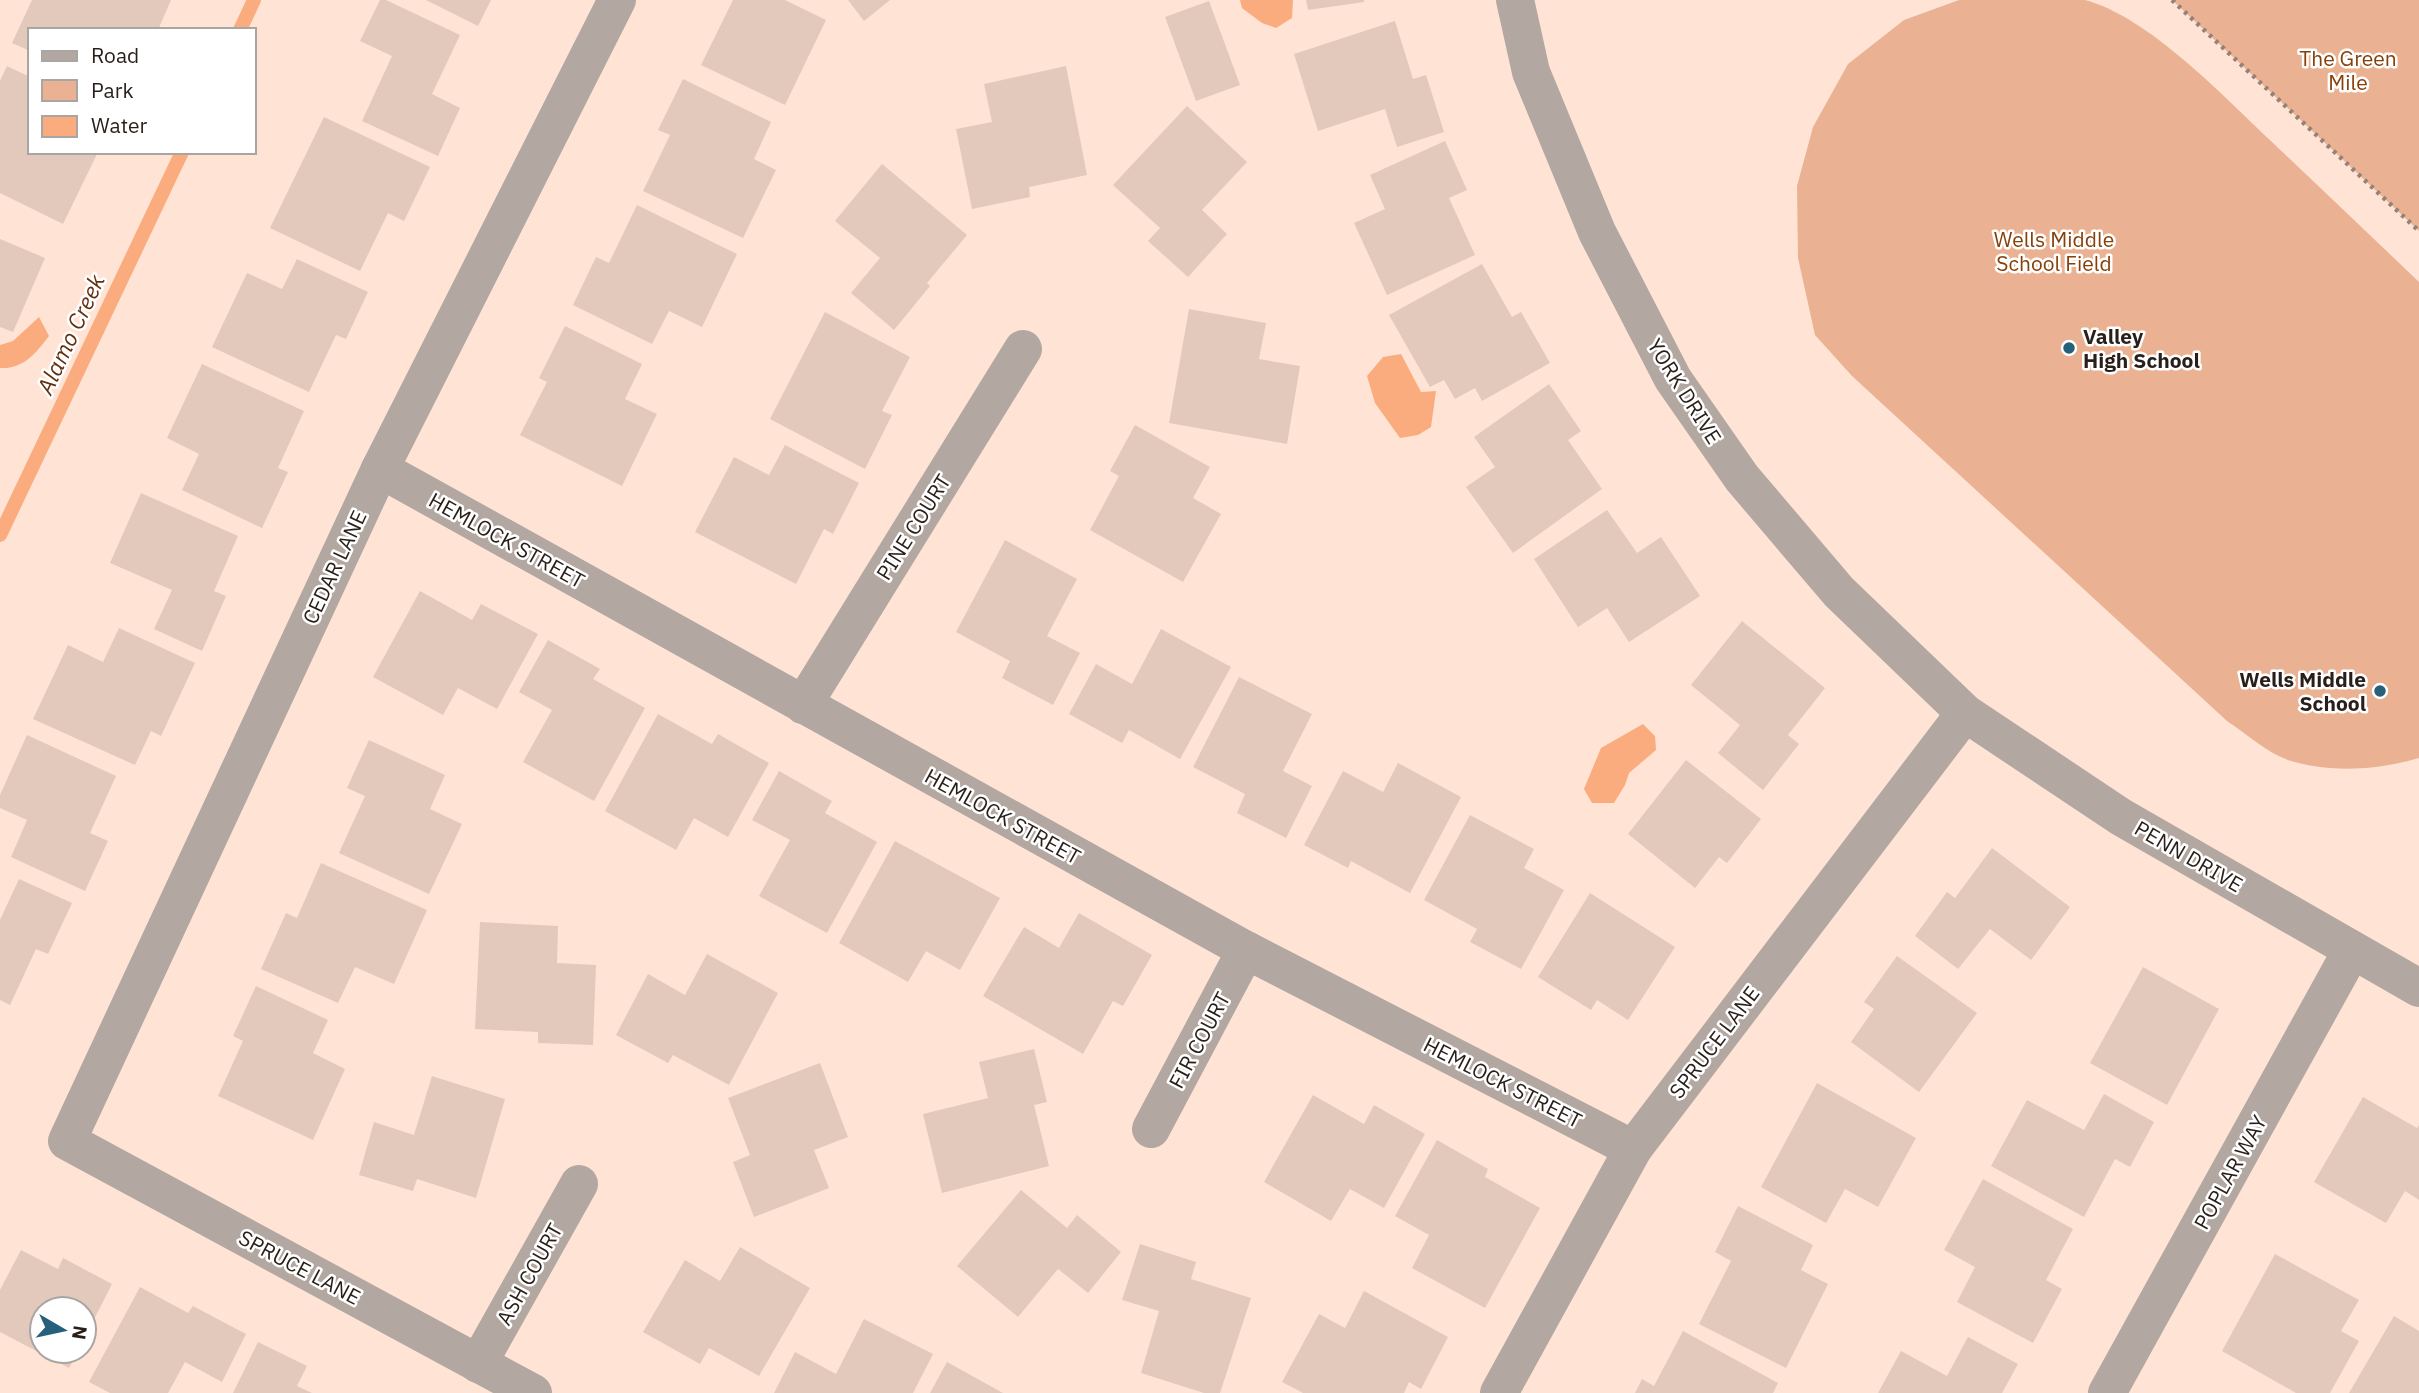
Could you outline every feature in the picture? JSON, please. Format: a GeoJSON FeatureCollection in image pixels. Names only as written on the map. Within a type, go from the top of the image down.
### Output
{"type":"FeatureCollection","features":[{"type":"Feature","properties":{"kind":"street","name":"CEDAR LANE"},"geometry":{"type":"LineString","coordinates":[[67,1142],[380,469],[617,0]]}},
{"type":"Feature","properties":{"kind":"street","name":"YORK DRIVE"},"geometry":{"type":"LineString","coordinates":[[1515,0],[1531,72],[1597,232],[1672,379],[1742,478],[1839,592],[1965,713]]}},
{"type":"Feature","properties":{"kind":"street","name":"PINE COURT"},"geometry":{"type":"LineString","coordinates":[[803,705],[1023,349]]}},
{"type":"Feature","properties":{"kind":"street","name":"HEMLOCK STREET"},"geometry":{"type":"LineString","coordinates":[[380,469],[1246,950],[1633,1149]]}},
{"type":"Feature","properties":{"kind":"street","name":"PENN DRIVE"},"geometry":{"type":"LineString","coordinates":[[1965,713],[2121,817],[2419,988]]}},
{"type":"Feature","properties":{"kind":"street","name":"SPRUCE LANE"},"geometry":{"type":"LineString","coordinates":[[1499,1393],[1633,1149],[1965,713]]}},
{"type":"Feature","properties":{"kind":"street","name":"FIR COURT"},"geometry":{"type":"LineString","coordinates":[[1151,1129],[1246,950]]}},
{"type":"Feature","properties":{"kind":"street","name":"POPLAR WAY"},"geometry":{"type":"LineString","coordinates":[[2107,1393],[2353,950]]}},
{"type":"Feature","properties":{"kind":"street","name":"SPRUCE LANE"},"geometry":{"type":"LineString","coordinates":[[67,1142],[533,1393]]}},
{"type":"Feature","properties":{"kind":"street","name":"ASH COURT"},"geometry":{"type":"LineString","coordinates":[[478,1364],[579,1184]]}},
{"type":"Feature","properties":{"kind":"path"},"geometry":{"type":"LineString","coordinates":[[2172,0],[2419,231]]}},
{"type":"Feature","properties":{"kind":"green space","name":"Wells Middle School Field"},"geometry":{"type":"Polygon","coordinates":[[[1959,0],[2085,0],[2134,23],[2208,81],[2419,282],[2419,758],[2371,767],[2322,767],[2291,761],[2258,743],[2227,721],[1852,376],[1815,335],[1798,258],[1797,186],[1813,127],[1848,64],[1904,20],[1959,0]]]}},
{"type":"Feature","properties":{"kind":"green space","name":"The Green Mile"},"geometry":{"type":"Polygon","coordinates":[[[2172,0],[2419,0],[2419,231],[2172,0]]]}},
{"type":"Feature","properties":{"kind":"water"},"geometry":{"type":"Polygon","coordinates":[[[1240,0],[1293,0],[1292,18],[1276,28],[1262,23],[1242,8],[1240,0]]]}},
{"type":"Feature","properties":{"kind":"water"},"geometry":{"type":"Polygon","coordinates":[[[39,317],[49,336],[34,354],[22,363],[0,368],[0,345],[13,341],[39,317]]]}},
{"type":"Feature","properties":{"kind":"water"},"geometry":{"type":"Polygon","coordinates":[[[1401,354],[1421,392],[1436,391],[1431,427],[1418,435],[1400,438],[1375,403],[1367,376],[1383,357],[1401,354]]]}},
{"type":"Feature","properties":{"kind":"water"},"geometry":{"type":"Polygon","coordinates":[[[1643,724],[1655,736],[1656,750],[1629,773],[1614,803],[1592,803],[1584,789],[1601,748],[1643,724]]]}},
{"type":"Feature","properties":{"kind":"building"},"geometry":{"type":"Polygon","coordinates":[[[32,0],[171,0],[159,28],[28,28],[28,50],[12,43],[32,0]]]}},
{"type":"Feature","properties":{"kind":"building"},"geometry":{"type":"Polygon","coordinates":[[[380,0],[386,0],[460,35],[432,94],[460,108],[438,156],[362,121],[392,56],[360,41],[380,0]]]}},
{"type":"Feature","properties":{"kind":"building"},"geometry":{"type":"Polygon","coordinates":[[[426,0],[491,0],[478,26],[426,0]]]}},
{"type":"Feature","properties":{"kind":"building"},"geometry":{"type":"Polygon","coordinates":[[[733,0],[785,0],[826,20],[785,105],[701,65],[733,0]]]}},
{"type":"Feature","properties":{"kind":"building"},"geometry":{"type":"Polygon","coordinates":[[[848,0],[890,0],[864,21],[848,0]]]}},
{"type":"Feature","properties":{"kind":"building"},"geometry":{"type":"Polygon","coordinates":[[[1306,0],[1364,0],[1364,2],[1308,10],[1306,0]]]}},
{"type":"Feature","properties":{"kind":"building"},"geometry":{"type":"Polygon","coordinates":[[[1209,1],[1240,85],[1196,101],[1165,17],[1209,1]]]}},
{"type":"Feature","properties":{"kind":"building"},"geometry":{"type":"Polygon","coordinates":[[[1395,21],[1413,79],[1426,75],[1444,132],[1397,147],[1385,109],[1318,131],[1294,54],[1395,21]]]}},
{"type":"Feature","properties":{"kind":"building"},"geometry":{"type":"Polygon","coordinates":[[[7,66],[28,76],[28,154],[97,154],[63,224],[0,193],[0,81],[7,66]]]}},
{"type":"Feature","properties":{"kind":"building"},"geometry":{"type":"Polygon","coordinates":[[[1066,66],[1087,175],[1029,187],[1030,197],[972,209],[956,129],[992,122],[984,84],[1066,66]]]}},
{"type":"Feature","properties":{"kind":"building"},"geometry":{"type":"Polygon","coordinates":[[[683,79],[771,122],[754,159],[776,170],[743,238],[643,191],[670,135],[658,130],[683,79]]]}},
{"type":"Feature","properties":{"kind":"building"},"geometry":{"type":"Polygon","coordinates":[[[1187,106],[1247,162],[1202,210],[1227,234],[1188,277],[1148,241],[1160,228],[1113,185],[1187,106]]]}},
{"type":"Feature","properties":{"kind":"building"},"geometry":{"type":"Polygon","coordinates":[[[324,117],[430,167],[404,221],[388,213],[360,271],[270,228],[324,117]]]}},
{"type":"Feature","properties":{"kind":"building"},"geometry":{"type":"Polygon","coordinates":[[[1445,141],[1467,190],[1449,198],[1475,255],[1387,295],[1354,223],[1385,209],[1370,175],[1445,141]]]}},
{"type":"Feature","properties":{"kind":"building"},"geometry":{"type":"Polygon","coordinates":[[[882,164],[967,235],[927,283],[930,286],[894,330],[851,293],[880,258],[835,221],[882,164]]]}},
{"type":"Feature","properties":{"kind":"building"},"geometry":{"type":"Polygon","coordinates":[[[637,205],[737,254],[702,327],[669,311],[652,344],[573,305],[596,257],[609,263],[637,205]]]}},
{"type":"Feature","properties":{"kind":"building"},"geometry":{"type":"Polygon","coordinates":[[[0,239],[45,258],[13,332],[0,327],[0,239]]]}},
{"type":"Feature","properties":{"kind":"building"},"geometry":{"type":"Polygon","coordinates":[[[297,259],[368,292],[346,339],[336,335],[309,392],[212,347],[247,273],[282,289],[297,259]]]}},
{"type":"Feature","properties":{"kind":"building"},"geometry":{"type":"Polygon","coordinates":[[[1482,264],[1512,317],[1521,312],[1550,363],[1482,401],[1475,388],[1455,399],[1444,380],[1430,387],[1389,315],[1482,264]]]}},
{"type":"Feature","properties":{"kind":"building"},"geometry":{"type":"Polygon","coordinates":[[[1189,309],[1266,323],[1259,359],[1300,366],[1287,444],[1169,423],[1189,309]]]}},
{"type":"Feature","properties":{"kind":"building"},"geometry":{"type":"Polygon","coordinates":[[[825,312],[910,357],[882,411],[892,415],[865,469],[770,419],[825,312]]]}},
{"type":"Feature","properties":{"kind":"building"},"geometry":{"type":"Polygon","coordinates":[[[565,326],[642,364],[625,399],[657,414],[622,486],[520,435],[547,382],[539,378],[565,326]]]}},
{"type":"Feature","properties":{"kind":"building"},"geometry":{"type":"Polygon","coordinates":[[[202,364],[304,411],[278,468],[288,472],[262,528],[182,490],[199,454],[167,438],[202,364]]]}},
{"type":"Feature","properties":{"kind":"building"},"geometry":{"type":"Polygon","coordinates":[[[1549,384],[1581,431],[1568,440],[1602,489],[1513,553],[1466,487],[1495,467],[1474,437],[1549,384]]]}},
{"type":"Feature","properties":{"kind":"building"},"geometry":{"type":"Polygon","coordinates":[[[1135,425],[1210,467],[1193,498],[1221,514],[1183,582],[1090,530],[1119,476],[1110,471],[1135,425]]]}},
{"type":"Feature","properties":{"kind":"building"},"geometry":{"type":"Polygon","coordinates":[[[785,445],[859,483],[833,534],[824,529],[796,584],[695,532],[734,457],[769,475],[785,445]]]}},
{"type":"Feature","properties":{"kind":"building"},"geometry":{"type":"Polygon","coordinates":[[[141,493],[238,536],[214,591],[226,596],[202,651],[154,629],[172,590],[110,563],[141,493]]]}},
{"type":"Feature","properties":{"kind":"building"},"geometry":{"type":"Polygon","coordinates":[[[1607,510],[1637,553],[1661,537],[1700,596],[1629,642],[1607,608],[1578,627],[1534,559],[1607,510]]]}},
{"type":"Feature","properties":{"kind":"building"},"geometry":{"type":"Polygon","coordinates":[[[1005,540],[1077,579],[1047,636],[1080,653],[1053,705],[1002,678],[1010,661],[956,632],[1005,540]]]}},
{"type":"Feature","properties":{"kind":"building"},"geometry":{"type":"Polygon","coordinates":[[[420,591],[472,620],[481,604],[538,634],[497,709],[458,688],[443,715],[373,677],[420,591]]]}},
{"type":"Feature","properties":{"kind":"building"},"geometry":{"type":"Polygon","coordinates":[[[1742,621],[1825,688],[1788,735],[1799,744],[1763,790],[1718,753],[1740,725],[1691,685],[1742,621]]]}},
{"type":"Feature","properties":{"kind":"building"},"geometry":{"type":"Polygon","coordinates":[[[119,628],[195,663],[161,736],[151,731],[135,765],[33,719],[68,645],[103,662],[119,628]]]}},
{"type":"Feature","properties":{"kind":"building"},"geometry":{"type":"Polygon","coordinates":[[[1161,629],[1231,667],[1180,759],[1129,730],[1122,743],[1069,714],[1096,664],[1132,684],[1161,629]]]}},
{"type":"Feature","properties":{"kind":"building"},"geometry":{"type":"Polygon","coordinates":[[[548,640],[600,669],[593,679],[645,708],[594,801],[523,762],[552,710],[519,692],[548,640]]]}},
{"type":"Feature","properties":{"kind":"building"},"geometry":{"type":"Polygon","coordinates":[[[1239,677],[1312,714],[1283,771],[1312,786],[1286,838],[1237,813],[1245,794],[1193,767],[1239,677]]]}},
{"type":"Feature","properties":{"kind":"building"},"geometry":{"type":"Polygon","coordinates":[[[658,714],[712,744],[718,734],[769,763],[728,837],[694,818],[676,850],[605,811],[658,714]]]}},
{"type":"Feature","properties":{"kind":"building"},"geometry":{"type":"Polygon","coordinates":[[[27,735],[116,776],[90,833],[108,841],[85,891],[11,857],[27,820],[0,808],[0,795],[27,735]]]}},
{"type":"Feature","properties":{"kind":"building"},"geometry":{"type":"Polygon","coordinates":[[[369,740],[445,775],[430,809],[462,824],[429,894],[339,853],[365,796],[347,788],[369,740]]]}},
{"type":"Feature","properties":{"kind":"building"},"geometry":{"type":"Polygon","coordinates":[[[1686,760],[1761,819],[1727,863],[1719,857],[1695,888],[1628,834],[1686,760]]]}},
{"type":"Feature","properties":{"kind":"building"},"geometry":{"type":"Polygon","coordinates":[[[1398,763],[1461,797],[1410,893],[1351,861],[1348,868],[1304,845],[1343,771],[1383,792],[1398,763]]]}},
{"type":"Feature","properties":{"kind":"building"},"geometry":{"type":"Polygon","coordinates":[[[779,771],[832,801],[825,813],[877,842],[827,933],[759,896],[790,840],[752,820],[779,771]]]}},
{"type":"Feature","properties":{"kind":"building"},"geometry":{"type":"Polygon","coordinates":[[[1470,815],[1534,849],[1524,868],[1564,890],[1521,969],[1470,942],[1477,929],[1424,900],[1470,815]]]}},
{"type":"Feature","properties":{"kind":"building"},"geometry":{"type":"Polygon","coordinates":[[[895,841],[1000,898],[960,970],[926,951],[908,982],[839,943],[895,841]]]}},
{"type":"Feature","properties":{"kind":"building"},"geometry":{"type":"Polygon","coordinates":[[[1992,848],[2070,907],[2031,960],[1990,929],[1958,969],[1915,936],[1947,892],[1955,898],[1992,848]]]}},
{"type":"Feature","properties":{"kind":"building"},"geometry":{"type":"Polygon","coordinates":[[[321,863],[427,910],[394,984],[355,967],[338,1003],[261,969],[286,913],[297,918],[321,863]]]}},
{"type":"Feature","properties":{"kind":"building"},"geometry":{"type":"Polygon","coordinates":[[[19,879],[72,903],[48,954],[36,949],[10,1005],[0,1000],[0,920],[19,879]]]}},
{"type":"Feature","properties":{"kind":"building"},"geometry":{"type":"Polygon","coordinates":[[[1590,893],[1675,947],[1628,1020],[1597,1000],[1591,1010],[1538,977],[1590,893]]]}},
{"type":"Feature","properties":{"kind":"building"},"geometry":{"type":"Polygon","coordinates":[[[1079,913],[1152,955],[1123,1006],[1113,1001],[1083,1054],[983,996],[1024,927],[1059,948],[1079,913]]]}},
{"type":"Feature","properties":{"kind":"building"},"geometry":{"type":"Polygon","coordinates":[[[480,922],[558,926],[557,963],[596,965],[593,1045],[538,1043],[538,1032],[475,1029],[480,922]]]}},
{"type":"Feature","properties":{"kind":"building"},"geometry":{"type":"Polygon","coordinates":[[[707,954],[778,993],[729,1085],[673,1055],[668,1063],[616,1035],[648,974],[685,995],[707,954]]]}},
{"type":"Feature","properties":{"kind":"building"},"geometry":{"type":"Polygon","coordinates":[[[1897,956],[1977,1013],[1919,1092],[1851,1042],[1874,1009],[1864,1002],[1897,956]]]}},
{"type":"Feature","properties":{"kind":"building"},"geometry":{"type":"Polygon","coordinates":[[[2143,967],[2219,1009],[2167,1105],[2090,1063],[2143,967]]]}},
{"type":"Feature","properties":{"kind":"building"},"geometry":{"type":"Polygon","coordinates":[[[256,986],[328,1020],[313,1053],[345,1069],[313,1140],[218,1096],[243,1041],[233,1036],[256,986]]]}},
{"type":"Feature","properties":{"kind":"building"},"geometry":{"type":"Polygon","coordinates":[[[1034,1049],[1047,1102],[1034,1105],[1049,1166],[942,1193],[923,1114],[988,1098],[979,1062],[1034,1049]]]}},
{"type":"Feature","properties":{"kind":"building"},"geometry":{"type":"Polygon","coordinates":[[[820,1063],[848,1137],[814,1150],[829,1188],[754,1217],[733,1162],[750,1155],[728,1098],[820,1063]]]}},
{"type":"Feature","properties":{"kind":"building"},"geometry":{"type":"Polygon","coordinates":[[[432,1076],[505,1099],[476,1198],[417,1179],[413,1191],[359,1175],[374,1122],[414,1135],[432,1076]]]}},
{"type":"Feature","properties":{"kind":"building"},"geometry":{"type":"Polygon","coordinates":[[[1817,1083],[1916,1138],[1878,1207],[1845,1189],[1826,1223],[1761,1187],[1817,1083]]]}},
{"type":"Feature","properties":{"kind":"building"},"geometry":{"type":"Polygon","coordinates":[[[2104,1094],[2154,1122],[2130,1167],[2115,1159],[2084,1217],[1991,1166],[2027,1100],[2084,1130],[2104,1094]]]}},
{"type":"Feature","properties":{"kind":"building"},"geometry":{"type":"Polygon","coordinates":[[[1313,1095],[1364,1124],[1374,1105],[1425,1134],[1384,1208],[1350,1189],[1331,1221],[1264,1182],[1313,1095]]]}},
{"type":"Feature","properties":{"kind":"building"},"geometry":{"type":"Polygon","coordinates":[[[2363,1097],[2417,1128],[2419,1125],[2419,1200],[2405,1191],[2386,1223],[2314,1182],[2363,1097]]]}},
{"type":"Feature","properties":{"kind":"building"},"geometry":{"type":"Polygon","coordinates":[[[1437,1140],[1488,1169],[1485,1177],[1540,1208],[1485,1308],[1412,1268],[1429,1235],[1395,1216],[1437,1140]]]}},
{"type":"Feature","properties":{"kind":"building"},"geometry":{"type":"Polygon","coordinates":[[[1983,1179],[2073,1229],[2046,1280],[2062,1289],[2033,1343],[1957,1302],[1975,1267],[1944,1250],[1983,1179]]]}},
{"type":"Feature","properties":{"kind":"building"},"geometry":{"type":"Polygon","coordinates":[[[1021,1190],[1067,1228],[1077,1215],[1121,1252],[1088,1293],[1058,1269],[1018,1317],[957,1266],[1021,1190]]]}},
{"type":"Feature","properties":{"kind":"building"},"geometry":{"type":"Polygon","coordinates":[[[1738,1206],[1813,1245],[1801,1270],[1828,1284],[1786,1368],[1699,1324],[1731,1261],[1715,1252],[1738,1206]]]}},
{"type":"Feature","properties":{"kind":"building"},"geometry":{"type":"Polygon","coordinates":[[[1140,1244],[1196,1262],[1191,1279],[1251,1298],[1220,1393],[1204,1393],[1141,1373],[1159,1311],[1122,1300],[1140,1244]]]}},
{"type":"Feature","properties":{"kind":"building"},"geometry":{"type":"Polygon","coordinates":[[[740,1247],[810,1288],[759,1376],[709,1348],[700,1364],[643,1332],[685,1260],[720,1281],[740,1247]]]}},
{"type":"Feature","properties":{"kind":"building"},"geometry":{"type":"Polygon","coordinates":[[[21,1250],[58,1269],[63,1258],[112,1284],[98,1312],[98,1295],[28,1295],[28,1347],[0,1332],[0,1290],[21,1250]]]}},
{"type":"Feature","properties":{"kind":"building"},"geometry":{"type":"Polygon","coordinates":[[[2275,1254],[2359,1300],[2341,1331],[2359,1341],[2330,1393],[2296,1393],[2222,1351],[2275,1254]]]}},
{"type":"Feature","properties":{"kind":"building"},"geometry":{"type":"Polygon","coordinates":[[[140,1287],[188,1313],[193,1306],[246,1334],[222,1382],[185,1362],[168,1393],[110,1393],[89,1382],[140,1287]]]}},
{"type":"Feature","properties":{"kind":"building"},"geometry":{"type":"Polygon","coordinates":[[[1364,1291],[1448,1337],[1421,1389],[1409,1382],[1404,1393],[1303,1393],[1282,1382],[1319,1314],[1345,1328],[1364,1291]]]}},
{"type":"Feature","properties":{"kind":"building"},"geometry":{"type":"Polygon","coordinates":[[[2394,1316],[2419,1331],[2419,1393],[2349,1393],[2394,1316]]]}},
{"type":"Feature","properties":{"kind":"building"},"geometry":{"type":"Polygon","coordinates":[[[864,1319],[933,1354],[913,1393],[774,1393],[795,1352],[836,1374],[864,1319]]]}},
{"type":"Feature","properties":{"kind":"building"},"geometry":{"type":"Polygon","coordinates":[[[1683,1331],[1778,1383],[1773,1393],[1635,1393],[1642,1379],[1654,1386],[1683,1331]]]}},
{"type":"Feature","properties":{"kind":"building"},"geometry":{"type":"Polygon","coordinates":[[[1968,1337],[2018,1364],[2002,1393],[1878,1393],[1901,1351],[1947,1376],[1968,1337]]]}},
{"type":"Feature","properties":{"kind":"building"},"geometry":{"type":"Polygon","coordinates":[[[258,1342],[307,1366],[297,1386],[312,1393],[233,1393],[258,1342]]]}},
{"type":"Feature","properties":{"kind":"building"},"geometry":{"type":"Polygon","coordinates":[[[947,1362],[1003,1393],[930,1393],[947,1362]]]}},
{"type":"Feature","properties":{"kind":"waterway","name":"Alamo Creek"},"geometry":{"type":"LineString","coordinates":[[241,28],[254,0]]}},
{"type":"Feature","properties":{"kind":"waterway","name":"Alamo Creek"},"geometry":{"type":"LineString","coordinates":[[0,535],[181,154]]}},
{"type":"Feature","properties":{"kind":"place","name":"Valley High School"},"geometry":{"type":"Point","coordinates":[2069,348]}},
{"type":"Feature","properties":{"kind":"place","name":"Wells Middle School"},"geometry":{"type":"Point","coordinates":[2380,691]}}]}
